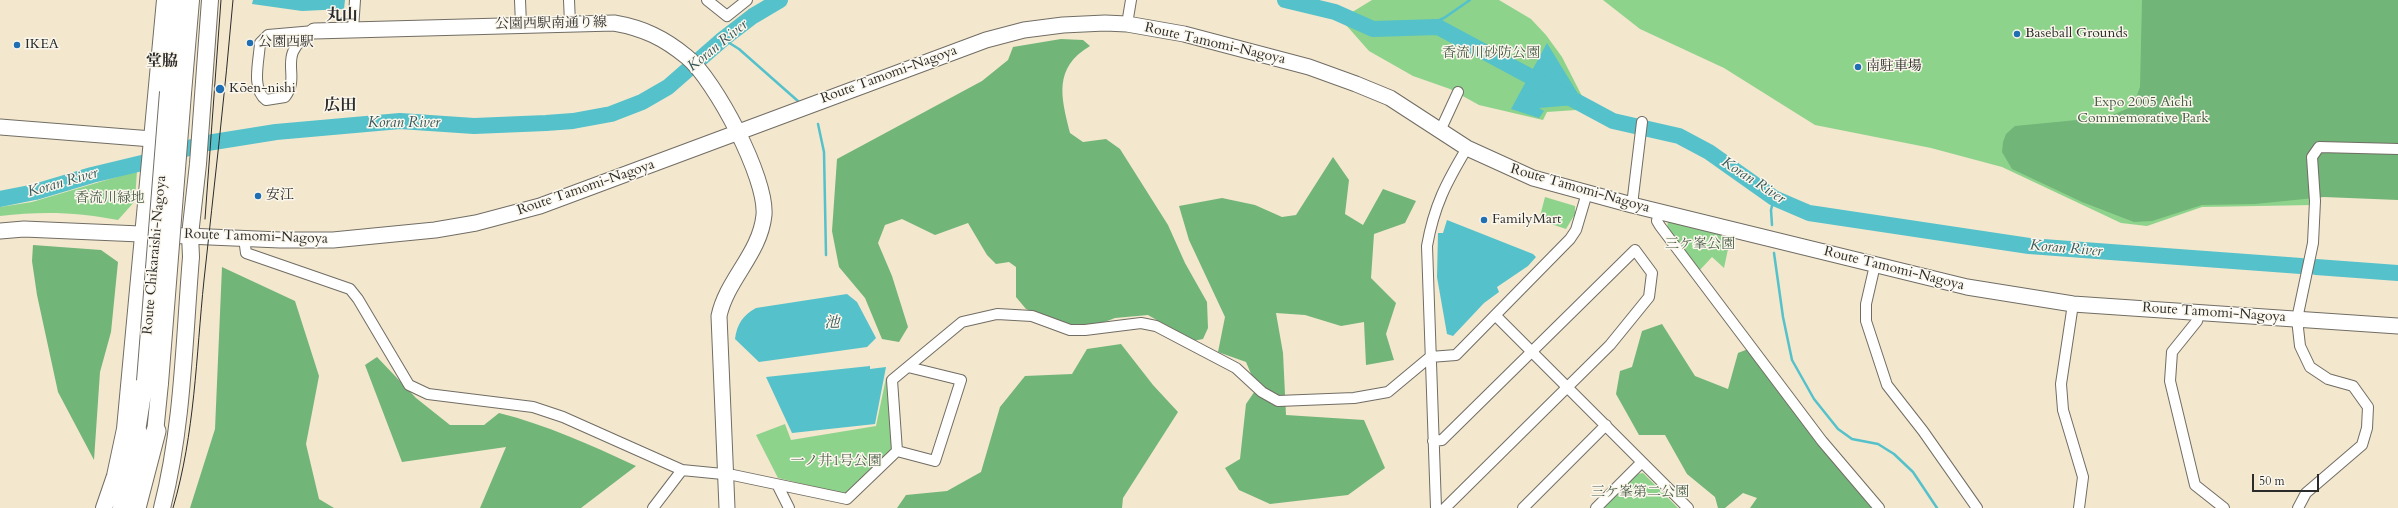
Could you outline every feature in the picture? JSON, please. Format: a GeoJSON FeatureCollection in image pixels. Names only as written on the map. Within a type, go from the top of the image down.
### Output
{"type":"FeatureCollection","features":[{"type":"Feature","properties":{"kind":"highway"},"geometry":{"type":"LineString","coordinates":[[136,508],[156,431]]}},
{"type":"Feature","properties":{"kind":"highway"},"geometry":{"type":"LineString","coordinates":[[126,508],[133,473],[137,432]]}},
{"type":"Feature","properties":{"kind":"main road"},"geometry":{"type":"LineString","coordinates":[[104,508],[115,476],[125,429],[143,253],[142,234],[165,0]]}},
{"type":"Feature","properties":{"kind":"main road","name":"Route Chikaraishi-Nagoya"},"geometry":{"type":"LineString","coordinates":[[144,508],[156,431],[152,382],[175,92],[176,0]]}},
{"type":"Feature","properties":{"kind":"main road","name":"Route Chikaraishi-Nagoya"},"geometry":{"type":"LineString","coordinates":[[175,92],[191,0]]}},
{"type":"Feature","properties":{"kind":"main road"},"geometry":{"type":"LineString","coordinates":[[162,508],[174,451],[180,404],[191,257],[190,235],[198,157],[210,0]]}},
{"type":"Feature","properties":{"kind":"main road","name":"公園西駅南通り線"},"geometry":{"type":"LineString","coordinates":[[314,31],[352,28],[614,23],[646,30],[659,36],[688,58],[702,74],[738,133],[759,182],[764,214],[761,231],[754,249],[725,294],[719,316],[727,508]]}},
{"type":"Feature","properties":{"kind":"main road","name":"Route Tamomi-Nagoya"},"geometry":{"type":"LineString","coordinates":[[0,231],[24,230],[333,240],[414,232],[476,223],[540,206],[738,133],[811,103],[986,40],[1024,30],[1063,25],[1127,24],[1184,34],[1309,67],[1390,98],[1467,148],[1533,178],[1632,205],[1967,287],[2073,304],[2200,311],[2398,326]]}},
{"type":"Feature","properties":{"kind":"main road"},"geometry":{"type":"LineString","coordinates":[[0,127],[152,144]]}},
{"type":"Feature","properties":{"kind":"main road","name":"Route Chikaraishi-Nagoya"},"geometry":{"type":"LineString","coordinates":[[121,508],[137,432],[152,382]]}},
{"type":"Feature","properties":{"kind":"street"},"geometry":{"type":"LineString","coordinates":[[352,28],[355,0]]}},
{"type":"Feature","properties":{"kind":"street"},"geometry":{"type":"LineString","coordinates":[[520,0],[521,24]]}},
{"type":"Feature","properties":{"kind":"street"},"geometry":{"type":"LineString","coordinates":[[569,0],[570,23]]}},
{"type":"Feature","properties":{"kind":"street"},"geometry":{"type":"LineString","coordinates":[[707,0],[727,16],[747,0]]}},
{"type":"Feature","properties":{"kind":"street"},"geometry":{"type":"LineString","coordinates":[[1127,24],[1132,0]]}},
{"type":"Feature","properties":{"kind":"street"},"geometry":{"type":"LineString","coordinates":[[314,31],[295,45],[292,53],[289,92],[280,99],[266,100],[257,90],[260,43],[268,34],[314,31]]}},
{"type":"Feature","properties":{"kind":"street"},"geometry":{"type":"LineString","coordinates":[[278,34],[290,45],[292,53]]}},
{"type":"Feature","properties":{"kind":"street"},"geometry":{"type":"LineString","coordinates":[[1440,131],[1458,92]]}},
{"type":"Feature","properties":{"kind":"street"},"geometry":{"type":"LineString","coordinates":[[1632,205],[1642,122]]}},
{"type":"Feature","properties":{"kind":"street"},"geometry":{"type":"LineString","coordinates":[[2298,508],[2306,494],[2362,445],[2367,428],[2368,407],[2354,386],[2328,379],[2310,367],[2300,346],[2297,319],[2313,243],[2315,201],[2312,157],[2315,151],[2320,147],[2398,149]]}},
{"type":"Feature","properties":{"kind":"street"},"geometry":{"type":"LineString","coordinates":[[1436,508],[1426,257],[1431,223],[1443,189],[1467,148]]}},
{"type":"Feature","properties":{"kind":"street"},"geometry":{"type":"LineString","coordinates":[[897,452],[892,380],[962,322],[997,314],[1032,316],[1070,330],[1085,330],[1141,323],[1156,326],[1236,368],[1262,392],[1278,401],[1354,398],[1388,392],[1430,357],[1456,355],[1496,316],[1570,239],[1576,230],[1587,193]]}},
{"type":"Feature","properties":{"kind":"street"},"geometry":{"type":"LineString","coordinates":[[1659,211],[1657,221],[1660,226],[1822,441],[1879,508]]}},
{"type":"Feature","properties":{"kind":"street"},"geometry":{"type":"LineString","coordinates":[[244,238],[246,253],[350,289],[358,299],[409,385],[428,394],[533,407],[563,417],[682,470],[726,475],[847,499],[897,452]]}},
{"type":"Feature","properties":{"kind":"street"},"geometry":{"type":"LineString","coordinates":[[1433,441],[1442,440],[1635,250],[1652,273],[1649,297],[1610,345],[1445,508]]}},
{"type":"Feature","properties":{"kind":"street"},"geometry":{"type":"LineString","coordinates":[[1875,265],[1866,304],[1866,321],[1887,385],[1923,431],[1977,508]]}},
{"type":"Feature","properties":{"kind":"street"},"geometry":{"type":"LineString","coordinates":[[2073,304],[2061,384],[2063,410],[2083,477],[2079,508]]}},
{"type":"Feature","properties":{"kind":"street"},"geometry":{"type":"LineString","coordinates":[[2200,311],[2198,321],[2172,352],[2170,382],[2195,485],[2224,508]]}},
{"type":"Feature","properties":{"kind":"street"},"geometry":{"type":"LineString","coordinates":[[1496,316],[1688,508]]}},
{"type":"Feature","properties":{"kind":"street"},"geometry":{"type":"LineString","coordinates":[[897,452],[935,461],[961,380],[908,367]]}},
{"type":"Feature","properties":{"kind":"street"},"geometry":{"type":"LineString","coordinates":[[1523,508],[1606,425]]}},
{"type":"Feature","properties":{"kind":"street"},"geometry":{"type":"LineString","coordinates":[[1596,508],[1642,462]]}},
{"type":"Feature","properties":{"kind":"street"},"geometry":{"type":"LineString","coordinates":[[652,508],[682,470]]}},
{"type":"Feature","properties":{"kind":"street"},"geometry":{"type":"LineString","coordinates":[[778,486],[789,508]]}},
{"type":"Feature","properties":{"kind":"green space","name":"香流川砂防公園"},"geometry":{"type":"Polygon","coordinates":[[[1372,0],[1499,0],[1531,19],[1546,35],[1562,57],[1583,98],[1576,110],[1547,112],[1543,120],[1479,105],[1450,89],[1413,76],[1369,51],[1346,25],[1349,14],[1372,0]]]}},
{"type":"Feature","properties":{"kind":"green space","name":"Expo 2005 Aichi Commemorative Park"},"geometry":{"type":"Polygon","coordinates":[[[1603,0],[2398,0],[2328,103],[2313,205],[2202,207],[2147,226],[2121,223],[2002,167],[1931,148],[1815,125],[1724,68],[1640,29],[1603,0]]]}},
{"type":"Feature","properties":{"kind":"green space"},"geometry":{"type":"Polygon","coordinates":[[[2142,0],[2398,0],[2398,200],[2324,197],[2255,204],[2202,205],[2152,221],[2134,222],[2082,202],[2012,169],[2002,152],[2006,134],[2015,126],[2108,117],[2133,106],[2140,87],[2142,0]]]}},
{"type":"Feature","properties":{"kind":"green space"},"geometry":{"type":"Polygon","coordinates":[[[1061,39],[1083,40],[1090,46],[1078,55],[1070,64],[1065,74],[1063,84],[1064,107],[1070,133],[1083,142],[1106,139],[1120,149],[1168,225],[1185,263],[1207,302],[1208,328],[1203,339],[1193,341],[1148,315],[1115,318],[1094,326],[1078,329],[1026,309],[1016,297],[1016,267],[1009,262],[996,264],[987,255],[968,223],[935,235],[902,219],[885,225],[878,243],[892,276],[908,327],[899,342],[882,339],[865,298],[839,267],[832,231],[837,159],[982,81],[1008,60],[1013,47],[1061,39]]]}},
{"type":"Feature","properties":{"kind":"green space"},"geometry":{"type":"Polygon","coordinates":[[[1333,157],[1349,180],[1345,214],[1363,225],[1383,189],[1416,201],[1405,223],[1374,234],[1371,278],[1396,303],[1386,334],[1394,360],[1366,365],[1364,322],[1341,326],[1305,315],[1276,313],[1283,353],[1286,415],[1364,420],[1385,468],[1348,495],[1270,504],[1239,490],[1225,468],[1240,459],[1246,404],[1257,388],[1246,362],[1218,352],[1225,317],[1189,240],[1179,206],[1222,198],[1255,205],[1282,217],[1296,215],[1333,157]]]}},
{"type":"Feature","properties":{"kind":"green space","name":"香流川緑地"},"geometry":{"type":"Polygon","coordinates":[[[137,171],[135,201],[118,220],[88,215],[59,213],[30,213],[0,216],[0,207],[32,202],[137,171]]]}},
{"type":"Feature","properties":{"kind":"green space"},"geometry":{"type":"Polygon","coordinates":[[[1545,197],[1575,206],[1575,214],[1566,229],[1539,220],[1545,197]]]}},
{"type":"Feature","properties":{"kind":"green space","name":"三ケ峯公園"},"geometry":{"type":"Polygon","coordinates":[[[1668,220],[1731,235],[1724,268],[1712,257],[1699,271],[1667,229],[1668,220]]]}},
{"type":"Feature","properties":{"kind":"green space"},"geometry":{"type":"Polygon","coordinates":[[[33,245],[101,250],[118,262],[111,332],[100,372],[94,460],[58,392],[37,295],[32,261],[33,245]]]}},
{"type":"Feature","properties":{"kind":"green space"},"geometry":{"type":"Polygon","coordinates":[[[222,267],[295,301],[319,376],[306,444],[319,499],[334,508],[190,508],[215,429],[222,267]]]}},
{"type":"Feature","properties":{"kind":"green space"},"geometry":{"type":"Polygon","coordinates":[[[1662,324],[1695,376],[1728,389],[1738,353],[1748,349],[1875,508],[1750,508],[1757,498],[1743,493],[1725,508],[1718,508],[1715,497],[1687,474],[1665,435],[1639,435],[1616,394],[1620,371],[1632,367],[1642,331],[1662,324]]]}},
{"type":"Feature","properties":{"kind":"green space"},"geometry":{"type":"Polygon","coordinates":[[[1121,344],[1153,385],[1178,412],[1123,498],[1122,508],[897,508],[906,495],[947,491],[981,472],[1000,407],[1025,376],[1072,374],[1087,349],[1121,344]]]}},
{"type":"Feature","properties":{"kind":"green space"},"geometry":{"type":"Polygon","coordinates":[[[377,357],[416,398],[450,425],[484,425],[499,413],[534,423],[586,443],[636,466],[581,508],[480,508],[506,447],[402,462],[365,365],[377,357]]]}},
{"type":"Feature","properties":{"kind":"green space","name":"一ノ井1号公園"},"geometry":{"type":"Polygon","coordinates":[[[886,378],[892,449],[845,494],[778,478],[756,435],[785,424],[791,440],[876,426],[886,378]]]}},
{"type":"Feature","properties":{"kind":"green space","name":"三ケ峯第二公園"},"geometry":{"type":"Polygon","coordinates":[[[1643,473],[1678,508],[1603,508],[1637,474],[1643,473]]]}},
{"type":"Feature","properties":{"kind":"water"},"geometry":{"type":"Polygon","coordinates":[[[253,0],[345,0],[344,9],[302,11],[252,4],[253,0]]]}},
{"type":"Feature","properties":{"kind":"water"},"geometry":{"type":"Polygon","coordinates":[[[1547,43],[1580,97],[1574,105],[1539,108],[1544,111],[1539,118],[1511,109],[1547,43]]]}},
{"type":"Feature","properties":{"kind":"water"},"geometry":{"type":"Polygon","coordinates":[[[1447,220],[1533,254],[1536,257],[1528,266],[1497,287],[1499,292],[1484,303],[1453,336],[1447,334],[1437,277],[1438,233],[1443,233],[1447,220]]]}},
{"type":"Feature","properties":{"kind":"water","name":"池"},"geometry":{"type":"Polygon","coordinates":[[[847,294],[857,302],[876,338],[867,347],[759,362],[735,339],[741,320],[756,308],[847,294]]]}},
{"type":"Feature","properties":{"kind":"water"},"geometry":{"type":"Polygon","coordinates":[[[870,366],[870,369],[886,367],[875,424],[792,433],[766,377],[870,366]]]}},
{"type":"Feature","properties":{"kind":"waterway","name":"Koran River"},"geometry":{"type":"LineString","coordinates":[[0,199],[35,192],[92,175],[142,163],[201,144],[276,132],[400,121],[474,126],[546,123],[573,121],[611,114],[642,102],[668,87],[723,39],[753,16],[780,0]]}},
{"type":"Feature","properties":{"kind":"waterway","name":"Koran River"},"geometry":{"type":"LineString","coordinates":[[1285,0],[1335,12],[1373,29],[1438,27],[1613,121],[1679,136],[1709,152],[1774,198],[1809,213],[2029,246],[2301,266]]}},
{"type":"Feature","properties":{"kind":"waterway"},"geometry":{"type":"LineString","coordinates":[[1422,28],[1444,18],[1470,0]]}},
{"type":"Feature","properties":{"kind":"waterway"},"geometry":{"type":"LineString","coordinates":[[723,39],[739,49],[799,102]]}},
{"type":"Feature","properties":{"kind":"waterway"},"geometry":{"type":"LineString","coordinates":[[818,124],[824,152],[826,255]]}},
{"type":"Feature","properties":{"kind":"waterway"},"geometry":{"type":"LineString","coordinates":[[1772,225],[1771,210],[1774,198]]}},
{"type":"Feature","properties":{"kind":"waterway"},"geometry":{"type":"LineString","coordinates":[[1774,253],[1783,317],[1792,360],[1814,399],[1838,429],[1852,439],[1878,444],[1894,454],[1913,472],[1937,508]]}},
{"type":"Feature","properties":{"kind":"waterway","name":"Koran River"},"geometry":{"type":"LineString","coordinates":[[2316,267],[2398,273]]}},
{"type":"Feature","properties":{"kind":"tram line"},"geometry":{"type":"LineString","coordinates":[[205,219],[221,0]]}},
{"type":"Feature","properties":{"kind":"tram line"},"geometry":{"type":"LineString","coordinates":[[173,508],[186,452],[194,395],[204,280],[233,0]]}},
{"type":"Feature","properties":{"kind":"place","name":"Baseball Grounds"},"geometry":{"type":"Point","coordinates":[2017,34]}},
{"type":"Feature","properties":{"kind":"place","name":"公園西駅"},"geometry":{"type":"Point","coordinates":[250,43]}},
{"type":"Feature","properties":{"kind":"place","name":"IKEA"},"geometry":{"type":"Point","coordinates":[17,45]}},
{"type":"Feature","properties":{"kind":"place","name":"南駐車場"},"geometry":{"type":"Point","coordinates":[1858,67]}},
{"type":"Feature","properties":{"kind":"place","name":"Kōen-nishi"},"geometry":{"type":"Point","coordinates":[220,89]}},
{"type":"Feature","properties":{"kind":"place","name":"安江"},"geometry":{"type":"Point","coordinates":[258,196]}},
{"type":"Feature","properties":{"kind":"place","name":"FamilyMart"},"geometry":{"type":"Point","coordinates":[1484,220]}},
{"type":"Feature","properties":{"kind":"district","name":"丸山"},"geometry":{"type":"Point","coordinates":[342,16]}},
{"type":"Feature","properties":{"kind":"district","name":"堂脇"},"geometry":{"type":"Point","coordinates":[162,62]}},
{"type":"Feature","properties":{"kind":"district","name":"広田"},"geometry":{"type":"Point","coordinates":[340,106]}}]}
